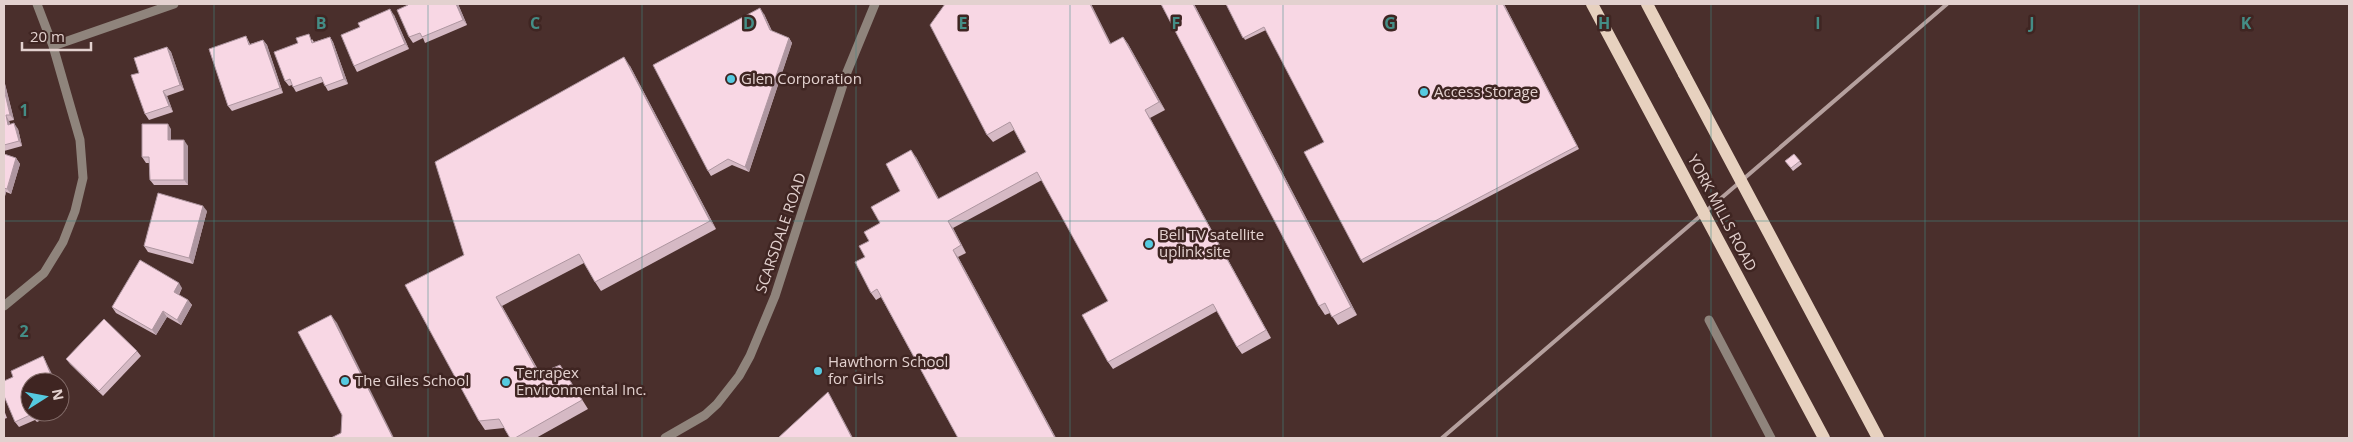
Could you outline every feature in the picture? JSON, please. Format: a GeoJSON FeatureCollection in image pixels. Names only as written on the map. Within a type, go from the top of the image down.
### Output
{"type":"FeatureCollection","features":[{"type":"Feature","properties":{"kind":"main road","name":"YORK MILLS ROAD"},"geometry":{"type":"LineString","coordinates":[[1592,4],[1824,438]]}},
{"type":"Feature","properties":{"kind":"main road","name":"YORK MILLS ROAD"},"geometry":{"type":"LineString","coordinates":[[1647,4],[1878,438]]}},
{"type":"Feature","properties":{"kind":"street"},"geometry":{"type":"LineString","coordinates":[[4,306],[44,273],[63,242],[75,211],[83,178],[80,140],[53,46],[37,4]]}},
{"type":"Feature","properties":{"kind":"street"},"geometry":{"type":"LineString","coordinates":[[53,46],[174,4]]}},
{"type":"Feature","properties":{"kind":"street","name":"SCARSDALE ROAD"},"geometry":{"type":"LineString","coordinates":[[665,438],[705,415],[717,404],[739,376],[750,356],[775,296],[848,72],[875,4]]}},
{"type":"Feature","properties":{"kind":"street"},"geometry":{"type":"LineString","coordinates":[[1709,320],[1771,438]]}},
{"type":"Feature","properties":{"kind":"building"},"geometry":{"type":"Polygon","coordinates":[[[408,4],[456,4],[463,20],[422,37],[420,33],[409,37],[397,10],[408,4]]]}},
{"type":"Feature","properties":{"kind":"building","name":"Bell TV satellite uplink site"},"geometry":{"type":"Polygon","coordinates":[[[945,4],[1090,4],[1110,44],[1123,37],[1159,102],[1145,110],[1266,330],[1237,347],[1213,304],[1108,362],[1082,315],[1108,301],[1037,172],[948,221],[961,245],[953,250],[1055,438],[958,438],[877,289],[871,293],[855,262],[865,257],[859,246],[869,241],[864,232],[880,223],[871,207],[900,191],[886,164],[911,150],[938,199],[1026,152],[1010,122],[987,135],[930,25],[945,4]]]}},
{"type":"Feature","properties":{"kind":"building"},"geometry":{"type":"Polygon","coordinates":[[[1161,4],[1193,4],[1351,307],[1332,317],[1325,303],[1319,306],[1161,4]]]}},
{"type":"Feature","properties":{"kind":"building","name":"Access Storage"},"geometry":{"type":"Polygon","coordinates":[[[1226,4],[1503,4],[1577,146],[1361,260],[1304,152],[1324,142],[1264,27],[1243,38],[1226,4]]]}},
{"type":"Feature","properties":{"kind":"building"},"geometry":{"type":"Polygon","coordinates":[[[760,8],[770,30],[789,38],[745,167],[728,159],[708,171],[653,65],[760,8]]]}},
{"type":"Feature","properties":{"kind":"building"},"geometry":{"type":"Polygon","coordinates":[[[390,9],[405,44],[354,66],[341,35],[360,27],[358,23],[390,9]]]}},
{"type":"Feature","properties":{"kind":"building"},"geometry":{"type":"Polygon","coordinates":[[[309,34],[312,43],[330,37],[344,79],[325,86],[321,77],[293,87],[290,79],[285,81],[274,52],[298,43],[296,38],[309,34]]]}},
{"type":"Feature","properties":{"kind":"building"},"geometry":{"type":"Polygon","coordinates":[[[246,36],[249,45],[263,40],[280,88],[228,106],[209,49],[246,36]]]}},
{"type":"Feature","properties":{"kind":"building"},"geometry":{"type":"Polygon","coordinates":[[[167,47],[180,85],[163,91],[169,106],[145,114],[131,75],[139,73],[134,58],[167,47]]]}},
{"type":"Feature","properties":{"kind":"building"},"geometry":{"type":"Polygon","coordinates":[[[624,57],[710,221],[595,282],[579,254],[496,297],[539,374],[560,365],[582,400],[515,438],[510,438],[499,419],[479,421],[405,285],[464,255],[435,162],[624,57]]]}},
{"type":"Feature","properties":{"kind":"building"},"geometry":{"type":"Polygon","coordinates":[[[4,89],[10,115],[6,115],[8,125],[14,123],[19,141],[4,145],[4,89]]]}},
{"type":"Feature","properties":{"kind":"building"},"geometry":{"type":"Polygon","coordinates":[[[142,124],[168,124],[168,140],[184,140],[184,180],[150,180],[149,157],[142,157],[142,124]]]}},
{"type":"Feature","properties":{"kind":"building"},"geometry":{"type":"Polygon","coordinates":[[[4,154],[16,158],[7,189],[4,188],[4,154]]]}},
{"type":"Feature","properties":{"kind":"building"},"geometry":{"type":"Polygon","coordinates":[[[1794,154],[1800,161],[1791,168],[1785,161],[1794,154]]]}},
{"type":"Feature","properties":{"kind":"building"},"geometry":{"type":"Polygon","coordinates":[[[158,193],[203,206],[189,258],[144,246],[158,193]]]}},
{"type":"Feature","properties":{"kind":"building"},"geometry":{"type":"Polygon","coordinates":[[[140,260],[179,283],[174,292],[188,300],[177,320],[163,311],[152,330],[112,307],[140,260]]]}},
{"type":"Feature","properties":{"kind":"building","name":"The Giles School"},"geometry":{"type":"Polygon","coordinates":[[[331,315],[393,438],[331,438],[341,433],[342,415],[298,332],[331,315]]]}},
{"type":"Feature","properties":{"kind":"building"},"geometry":{"type":"Polygon","coordinates":[[[104,319],[137,351],[99,391],[66,359],[104,319]]]}},
{"type":"Feature","properties":{"kind":"building"},"geometry":{"type":"Polygon","coordinates":[[[43,356],[50,372],[20,372],[20,420],[15,422],[4,396],[4,381],[13,377],[11,371],[43,356]]]}},
{"type":"Feature","properties":{"kind":"building"},"geometry":{"type":"Polygon","coordinates":[[[828,392],[852,438],[778,438],[828,392]]]}},
{"type":"Feature","properties":{"kind":"railway"},"geometry":{"type":"LineString","coordinates":[[1442,438],[1947,4]]}},
{"type":"Feature","properties":{"kind":"place","name":"Glen Corporation"},"geometry":{"type":"Point","coordinates":[731,79]}},
{"type":"Feature","properties":{"kind":"place","name":"Access Storage"},"geometry":{"type":"Point","coordinates":[1424,92]}},
{"type":"Feature","properties":{"kind":"place","name":"Bell TV satellite uplink site"},"geometry":{"type":"Point","coordinates":[1149,244]}},
{"type":"Feature","properties":{"kind":"place","name":"Hawthorn School for Girls"},"geometry":{"type":"Point","coordinates":[818,371]}},
{"type":"Feature","properties":{"kind":"place","name":"The Giles School"},"geometry":{"type":"Point","coordinates":[345,381]}},
{"type":"Feature","properties":{"kind":"place","name":"Terrapex Environmental Inc."},"geometry":{"type":"Point","coordinates":[506,382]}}]}
